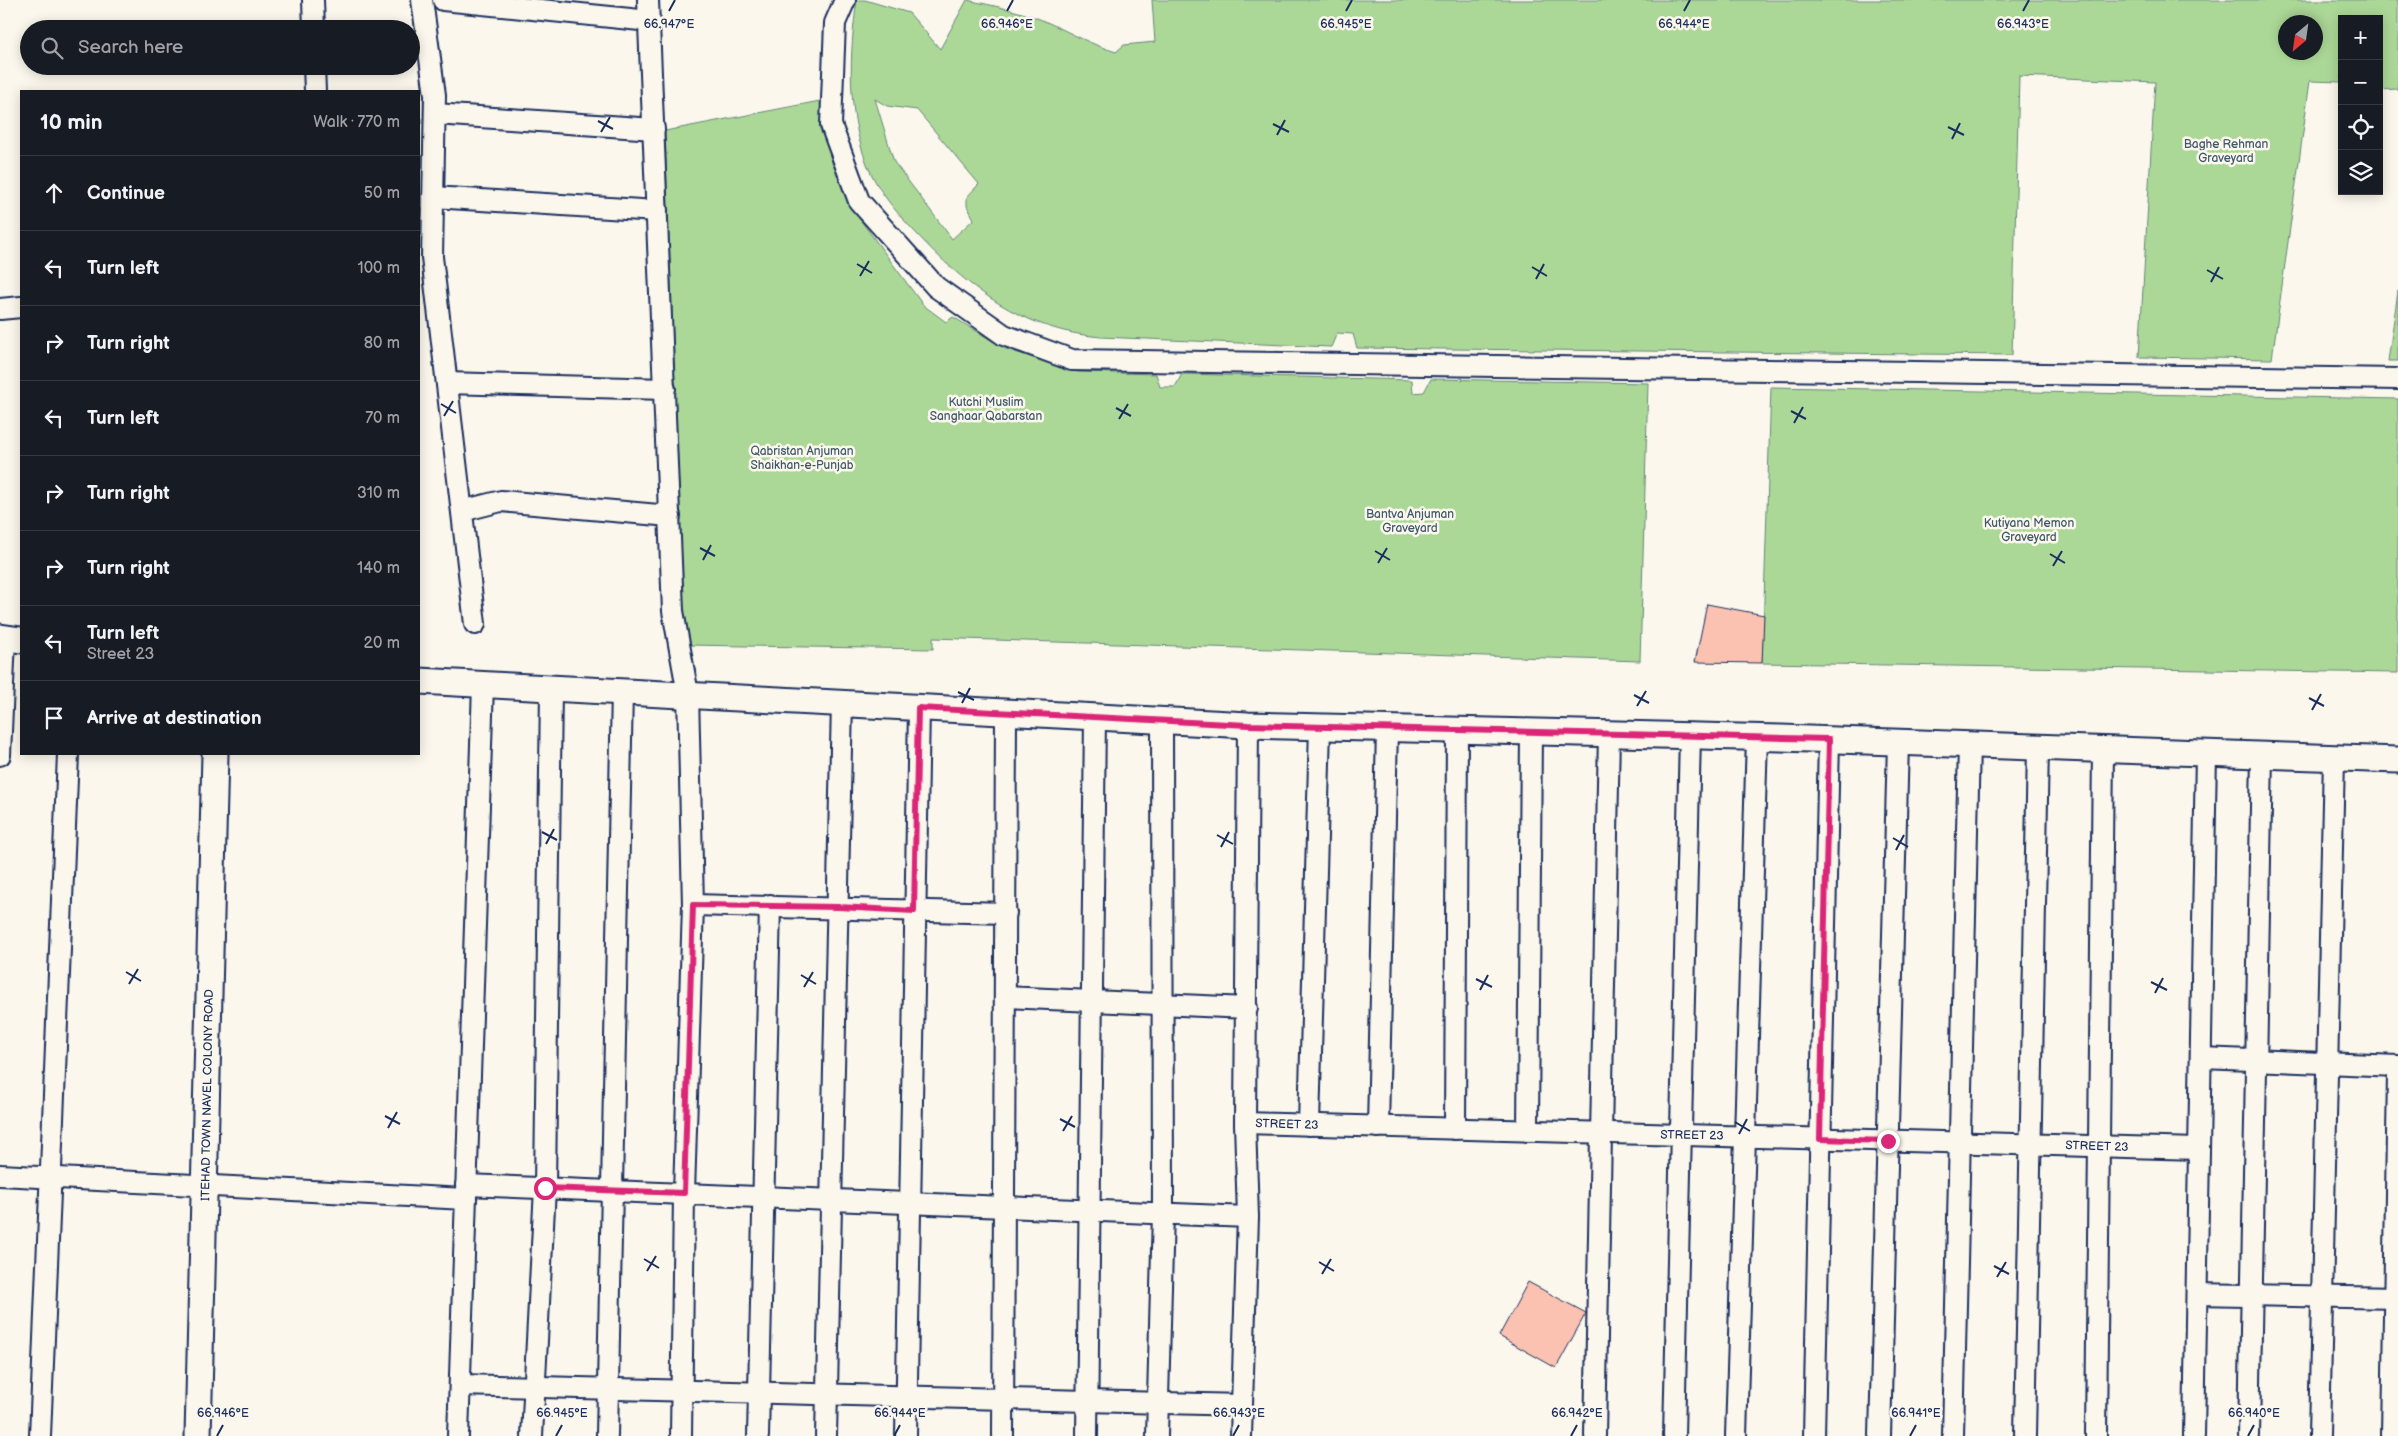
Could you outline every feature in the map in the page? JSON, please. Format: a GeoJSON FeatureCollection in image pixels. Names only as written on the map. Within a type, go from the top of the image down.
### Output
{"type":"FeatureCollection","features":[{"type":"Feature","properties":{"kind":"street"},"geometry":{"type":"LineString","coordinates":[[313,0],[314,20]]}},
{"type":"Feature","properties":{"kind":"street"},"geometry":{"type":"LineString","coordinates":[[422,0],[435,95],[433,197],[426,256],[447,383],[475,624]]}},
{"type":"Feature","properties":{"kind":"street"},"geometry":{"type":"LineString","coordinates":[[443,0],[650,21]]}},
{"type":"Feature","properties":{"kind":"street"},"geometry":{"type":"LineString","coordinates":[[648,0],[673,611],[688,694],[693,905],[684,1193],[681,1436]]}},
{"type":"Feature","properties":{"kind":"street"},"geometry":{"type":"LineString","coordinates":[[845,0],[836,24],[831,125],[859,201],[936,287],[1004,335],[1072,360],[2398,379]]}},
{"type":"Feature","properties":{"kind":"street"},"geometry":{"type":"LineString","coordinates":[[314,75],[315,90]]}},
{"type":"Feature","properties":{"kind":"street"},"geometry":{"type":"LineString","coordinates":[[435,114],[654,129]]}},
{"type":"Feature","properties":{"kind":"street"},"geometry":{"type":"LineString","coordinates":[[433,197],[657,211]]}},
{"type":"Feature","properties":{"kind":"street"},"geometry":{"type":"LineString","coordinates":[[0,309],[20,307]]}},
{"type":"Feature","properties":{"kind":"street"},"geometry":{"type":"LineString","coordinates":[[447,383],[664,389]]}},
{"type":"Feature","properties":{"kind":"street"},"geometry":{"type":"LineString","coordinates":[[462,511],[501,501],[670,516]]}},
{"type":"Feature","properties":{"kind":"street"},"geometry":{"type":"LineString","coordinates":[[0,755],[9,638]]}},
{"type":"Feature","properties":{"kind":"street"},"geometry":{"type":"LineString","coordinates":[[420,681],[842,702],[1006,714],[1095,716],[1248,725],[1829,739],[2398,760]]}},
{"type":"Feature","properties":{"kind":"street"},"geometry":{"type":"LineString","coordinates":[[458,1436],[482,685]]}},
{"type":"Feature","properties":{"kind":"street"},"geometry":{"type":"LineString","coordinates":[[532,1436],[545,1188],[551,688]]}},
{"type":"Feature","properties":{"kind":"street"},"geometry":{"type":"LineString","coordinates":[[607,1436],[622,692]]}},
{"type":"Feature","properties":{"kind":"street"},"geometry":{"type":"LineString","coordinates":[[826,1436],[842,702]]}},
{"type":"Feature","properties":{"kind":"street"},"geometry":{"type":"LineString","coordinates":[[906,1436],[918,708]]}},
{"type":"Feature","properties":{"kind":"street"},"geometry":{"type":"LineString","coordinates":[[1003,1436],[1006,714]]}},
{"type":"Feature","properties":{"kind":"street"},"geometry":{"type":"LineString","coordinates":[[1087,1436],[1095,716]]}},
{"type":"Feature","properties":{"kind":"street"},"geometry":{"type":"LineString","coordinates":[[1157,1436],[1163,1213],[1162,720]]}},
{"type":"Feature","properties":{"kind":"street"},"geometry":{"type":"LineString","coordinates":[[1241,1436],[1248,1217],[1245,1123],[1248,725]]}},
{"type":"Feature","properties":{"kind":"street"},"geometry":{"type":"LineString","coordinates":[[1309,1126],[1320,727]]}},
{"type":"Feature","properties":{"kind":"street"},"geometry":{"type":"LineString","coordinates":[[1378,1127],[1387,729]]}},
{"type":"Feature","properties":{"kind":"street"},"geometry":{"type":"LineString","coordinates":[[1455,1129],[1457,730]]}},
{"type":"Feature","properties":{"kind":"street"},"geometry":{"type":"LineString","coordinates":[[1528,1131],[1531,732]]}},
{"type":"Feature","properties":{"kind":"street"},"geometry":{"type":"LineString","coordinates":[[1595,1436],[1609,734]]}},
{"type":"Feature","properties":{"kind":"street"},"geometry":{"type":"LineString","coordinates":[[1674,1436],[1690,735]]}},
{"type":"Feature","properties":{"kind":"street"},"geometry":{"type":"LineString","coordinates":[[1736,1436],[1757,737]]}},
{"type":"Feature","properties":{"kind":"street"},"geometry":{"type":"LineString","coordinates":[[1814,1436],[1829,739]]}},
{"type":"Feature","properties":{"kind":"street"},"geometry":{"type":"LineString","coordinates":[[1880,1436],[1898,742]]}},
{"type":"Feature","properties":{"kind":"street"},"geometry":{"type":"LineString","coordinates":[[1953,1436],[1969,744]]}},
{"type":"Feature","properties":{"kind":"street"},"geometry":{"type":"LineString","coordinates":[[2025,1436],[2038,746]]}},
{"type":"Feature","properties":{"kind":"street"},"geometry":{"type":"LineString","coordinates":[[2096,1436],[2103,749]]}},
{"type":"Feature","properties":{"kind":"street"},"geometry":{"type":"LineString","coordinates":[[2194,1436],[2206,753]]}},
{"type":"Feature","properties":{"kind":"street"},"geometry":{"type":"LineString","coordinates":[[40,1436],[68,755]]}},
{"type":"Feature","properties":{"kind":"street","name":"ITEHAD TOWN NAVEL COLONY ROAD"},"geometry":{"type":"LineString","coordinates":[[198,1436],[215,755]]}},
{"type":"Feature","properties":{"kind":"street"},"geometry":{"type":"LineString","coordinates":[[2249,1436],[2262,755]]}},
{"type":"Feature","properties":{"kind":"street"},"geometry":{"type":"LineString","coordinates":[[2319,1436],[2334,757]]}},
{"type":"Feature","properties":{"kind":"street"},"geometry":{"type":"LineString","coordinates":[[693,905],[770,905],[1006,913]]}},
{"type":"Feature","properties":{"kind":"street"},"geometry":{"type":"LineString","coordinates":[[758,1436],[770,905]]}},
{"type":"Feature","properties":{"kind":"street"},"geometry":{"type":"LineString","coordinates":[[1005,996],[1247,1008]]}},
{"type":"Feature","properties":{"kind":"street"},"geometry":{"type":"LineString","coordinates":[[2201,1058],[2398,1066]]}},
{"type":"Feature","properties":{"kind":"street"},"geometry":{"type":"LineString","coordinates":[[2392,1436],[2396,1298],[2398,1074]]}},
{"type":"Feature","properties":{"kind":"street","name":"STREET 23"},"geometry":{"type":"LineString","coordinates":[[1245,1123],[2199,1149]]}},
{"type":"Feature","properties":{"kind":"street"},"geometry":{"type":"LineString","coordinates":[[0,1175],[204,1187],[466,1192],[545,1188],[1248,1217]]}},
{"type":"Feature","properties":{"kind":"street"},"geometry":{"type":"LineString","coordinates":[[2197,1294],[2396,1298]]}},
{"type":"Feature","properties":{"kind":"street"},"geometry":{"type":"LineString","coordinates":[[460,1385],[609,1387],[826,1395],[1242,1405]]}},
{"type":"Feature","properties":{"kind":"green space","name":"Baghe Rehman Graveyard"},"geometry":{"type":"Polygon","coordinates":[[[857,0],[865,0],[909,13],[940,49],[967,0],[1029,15],[1116,52],[1124,45],[1155,42],[1152,0],[2398,0],[2398,89],[2383,90],[2383,15],[2338,15],[2338,82],[2310,81],[2272,359],[2139,357],[2155,82],[2019,76],[2012,355],[1357,348],[1353,334],[1337,333],[1331,347],[1101,337],[1073,333],[1046,326],[1021,316],[998,303],[976,288],[934,252],[894,209],[876,183],[860,144],[856,124],[853,104],[852,42],[857,0]],[[875,99],[894,162],[952,239],[974,219],[967,206],[967,197],[979,184],[917,110],[887,106],[875,99]]]}},
{"type":"Feature","properties":{"kind":"green space"},"geometry":{"type":"Polygon","coordinates":[[[820,101],[832,163],[856,214],[923,305],[946,322],[953,317],[1006,349],[1078,372],[1156,374],[1160,387],[1175,387],[1182,374],[1412,380],[1413,393],[1424,392],[1431,379],[1648,383],[1640,661],[933,638],[933,649],[685,645],[665,131],[820,101]]]}},
{"type":"Feature","properties":{"kind":"green space"},"geometry":{"type":"Polygon","coordinates":[[[2398,291],[2398,361],[2388,361],[2398,291]]]}},
{"type":"Feature","properties":{"kind":"green space","name":"Kutiyana Memon Graveyard"},"geometry":{"type":"Polygon","coordinates":[[[1771,387],[2398,399],[2398,673],[1762,663],[1771,387]]]}},
{"type":"Feature","properties":{"kind":"building"},"geometry":{"type":"Polygon","coordinates":[[[1707,604],[1764,615],[1762,663],[1695,662],[1707,604]]]}},
{"type":"Feature","properties":{"kind":"building"},"geometry":{"type":"Polygon","coordinates":[[[1528,1282],[1586,1313],[1556,1368],[1499,1336],[1528,1282]]]}},
{"type":"Feature","properties":{"kind":"route"},"geometry":{"type":"LineString","coordinates":[[545,1188],[684,1193],[693,905],[770,905],[914,911],[918,708],[1248,725],[1829,739],[1820,1139],[1888,1141]]}},
{"type":"Feature","properties":{"kind":"park label","name":"Kutchi Muslim Sanghaar Qabarstan"},"geometry":{"type":"Point","coordinates":[986,409]}},
{"type":"Feature","properties":{"kind":"park label","name":"Qabristan Anjuman Shaikhan-e-Punjab"},"geometry":{"type":"Point","coordinates":[802,458]}},
{"type":"Feature","properties":{"kind":"park label","name":"Bantva Anjuman Graveyard"},"geometry":{"type":"Point","coordinates":[1410,521]}}]}
